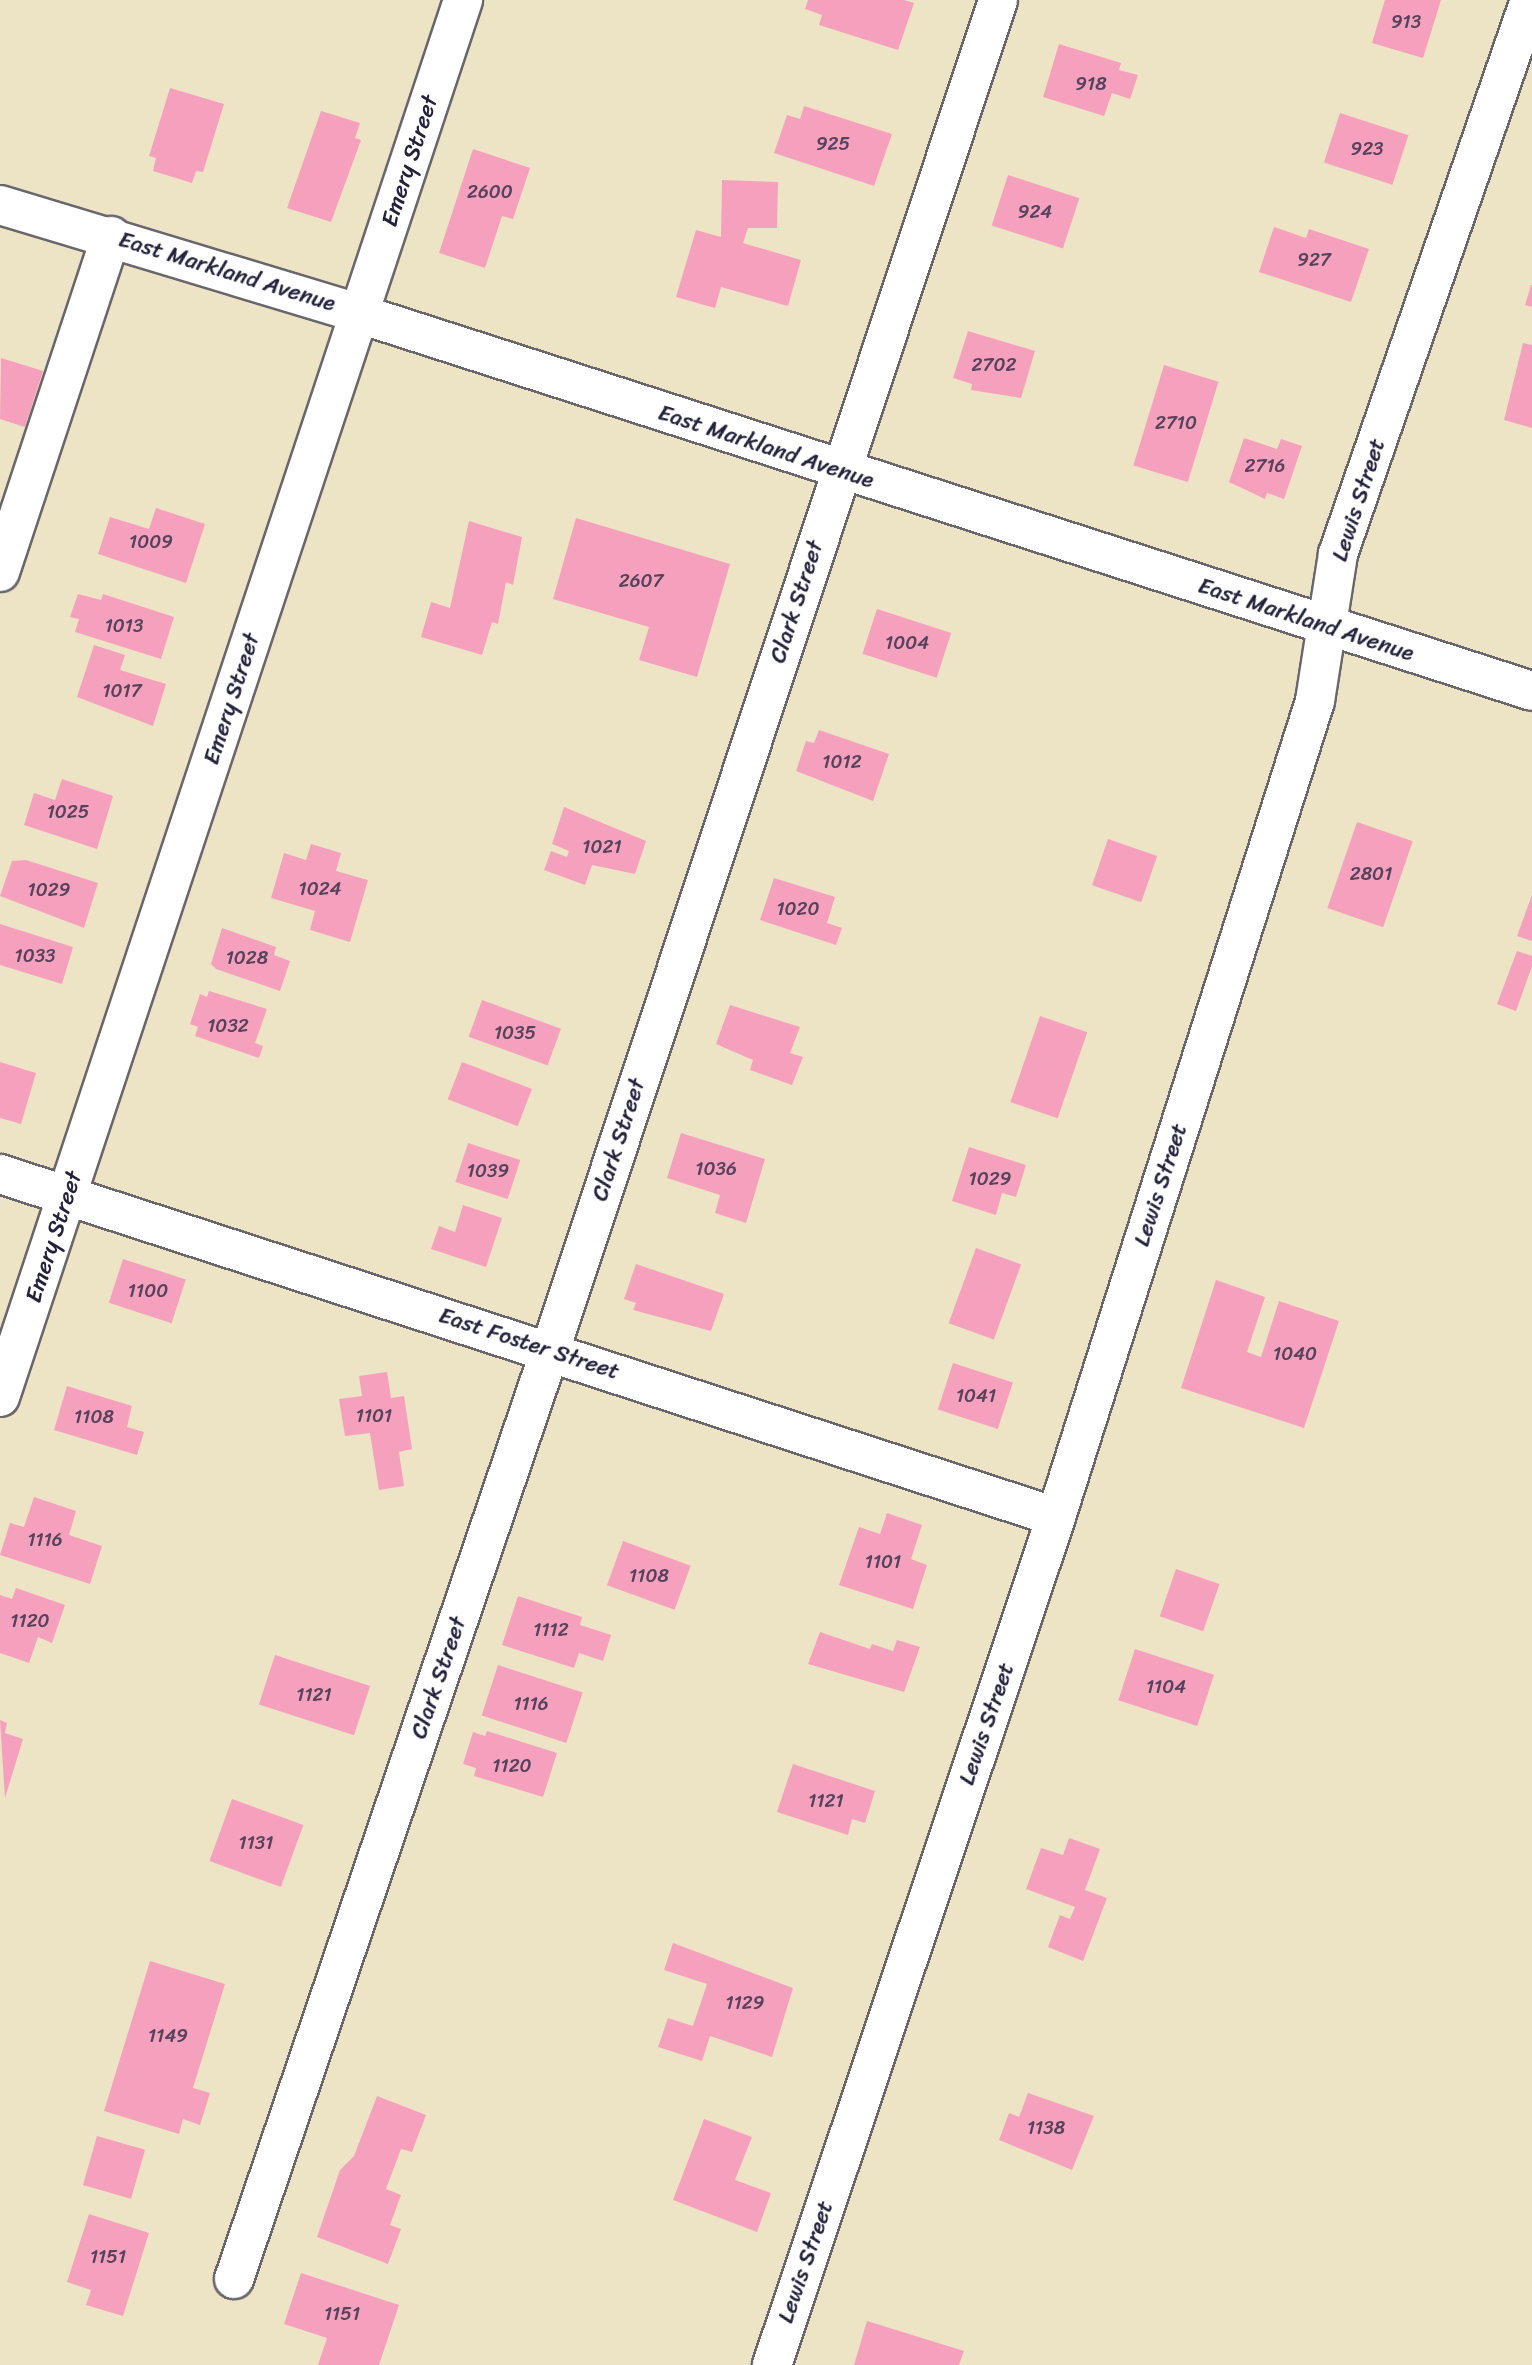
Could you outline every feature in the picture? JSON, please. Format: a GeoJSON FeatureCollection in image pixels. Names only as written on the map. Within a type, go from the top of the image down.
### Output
{"type":"FeatureCollection","features":[{"type":"Feature","properties":{"kind":"street","name":"Emery Street"},"geometry":{"type":"LineString","coordinates":[[0,1398],[463,0]]}},
{"type":"Feature","properties":{"kind":"street","name":"Clark Street"},"geometry":{"type":"LineString","coordinates":[[234,2278],[550,1351],[998,0]]}},
{"type":"Feature","properties":{"kind":"street","name":"Lewis Street"},"geometry":{"type":"LineString","coordinates":[[772,2365],[1056,1517],[1315,701],[1338,554],[1530,0]]}},
{"type":"Feature","properties":{"kind":"street","name":"East Markland Avenue"},"geometry":{"type":"LineString","coordinates":[[0,205],[111,236],[360,314],[1328,628],[1532,691]]}},
{"type":"Feature","properties":{"kind":"street"},"geometry":{"type":"LineString","coordinates":[[0,572],[111,236]]}},
{"type":"Feature","properties":{"kind":"street","name":"East Foster Street"},"geometry":{"type":"LineString","coordinates":[[0,1174],[1056,1517]]}},
{"type":"Feature","properties":{"kind":"building"},"geometry":{"type":"Polygon","coordinates":[[[808,0],[904,0],[914,3],[898,50],[819,25],[822,15],[805,9],[808,0]]]}},
{"type":"Feature","properties":{"kind":"building"},"geometry":{"type":"Polygon","coordinates":[[[1385,0],[1441,0],[1423,58],[1372,43],[1385,0]]]}},
{"type":"Feature","properties":{"kind":"building"},"geometry":{"type":"Polygon","coordinates":[[[1059,44],[1121,63],[1119,70],[1138,75],[1130,99],[1112,93],[1104,116],[1043,97],[1059,44]]]}},
{"type":"Feature","properties":{"kind":"building"},"geometry":{"type":"Polygon","coordinates":[[[170,88],[224,104],[203,172],[196,171],[192,183],[153,171],[156,158],[149,156],[170,88]]]}},
{"type":"Feature","properties":{"kind":"building"},"geometry":{"type":"Polygon","coordinates":[[[804,106],[892,134],[874,186],[774,153],[787,115],[800,119],[804,106]]]}},
{"type":"Feature","properties":{"kind":"building"},"geometry":{"type":"Polygon","coordinates":[[[321,111],[360,123],[355,138],[361,140],[331,222],[287,208],[321,111]]]}},
{"type":"Feature","properties":{"kind":"building"},"geometry":{"type":"Polygon","coordinates":[[[1340,113],[1408,135],[1392,185],[1324,162],[1340,113]]]}},
{"type":"Feature","properties":{"kind":"building"},"geometry":{"type":"Polygon","coordinates":[[[473,149],[530,168],[513,219],[502,216],[485,268],[439,253],[473,149]]]}},
{"type":"Feature","properties":{"kind":"building"},"geometry":{"type":"Polygon","coordinates":[[[1008,175],[1079,198],[1063,249],[992,225],[1008,175]]]}},
{"type":"Feature","properties":{"kind":"building"},"geometry":{"type":"Polygon","coordinates":[[[722,180],[778,182],[777,228],[748,228],[743,243],[801,260],[788,306],[721,287],[715,308],[676,297],[696,230],[721,237],[722,180]]]}},
{"type":"Feature","properties":{"kind":"building"},"geometry":{"type":"Polygon","coordinates":[[[1274,227],[1306,238],[1309,229],[1369,249],[1351,302],[1259,272],[1274,227]]]}},
{"type":"Feature","properties":{"kind":"building"},"geometry":{"type":"Polygon","coordinates":[[[1532,285],[1532,307],[1525,305],[1532,285]]]}},
{"type":"Feature","properties":{"kind":"building"},"geometry":{"type":"Polygon","coordinates":[[[968,331],[1035,351],[1021,398],[971,390],[972,384],[953,378],[968,331]]]}},
{"type":"Feature","properties":{"kind":"building"},"geometry":{"type":"Polygon","coordinates":[[[1523,343],[1532,345],[1532,428],[1504,420],[1523,343]]]}},
{"type":"Feature","properties":{"kind":"building"},"geometry":{"type":"Polygon","coordinates":[[[1,358],[43,371],[25,427],[0,419],[1,358]]]}},
{"type":"Feature","properties":{"kind":"building"},"geometry":{"type":"Polygon","coordinates":[[[1164,365],[1219,382],[1188,482],[1133,465],[1164,365]]]}},
{"type":"Feature","properties":{"kind":"building"},"geometry":{"type":"Polygon","coordinates":[[[1244,438],[1277,449],[1281,439],[1302,446],[1284,499],[1267,493],[1265,499],[1229,482],[1244,438]]]}},
{"type":"Feature","properties":{"kind":"building"},"geometry":{"type":"Polygon","coordinates":[[[156,508],[205,524],[186,583],[98,554],[110,517],[149,529],[156,508]]]}},
{"type":"Feature","properties":{"kind":"building"},"geometry":{"type":"Polygon","coordinates":[[[576,518],[730,564],[697,677],[639,660],[649,627],[553,599],[576,518]]]}},
{"type":"Feature","properties":{"kind":"building"},"geometry":{"type":"Polygon","coordinates":[[[469,521],[522,537],[513,585],[506,582],[498,624],[492,622],[482,655],[421,637],[431,602],[450,608],[469,521]]]}},
{"type":"Feature","properties":{"kind":"building"},"geometry":{"type":"Polygon","coordinates":[[[78,594],[101,600],[103,594],[174,617],[161,659],[75,632],[79,619],[70,617],[78,594]]]}},
{"type":"Feature","properties":{"kind":"building"},"geometry":{"type":"Polygon","coordinates":[[[877,609],[951,633],[937,678],[862,654],[877,609]]]}},
{"type":"Feature","properties":{"kind":"building"},"geometry":{"type":"Polygon","coordinates":[[[94,645],[125,655],[120,670],[166,684],[153,726],[77,697],[94,645]]]}},
{"type":"Feature","properties":{"kind":"building"},"geometry":{"type":"Polygon","coordinates":[[[819,730],[889,754],[873,801],[796,771],[806,741],[814,743],[819,730]]]}},
{"type":"Feature","properties":{"kind":"building"},"geometry":{"type":"Polygon","coordinates":[[[62,779],[113,796],[97,849],[24,825],[34,793],[55,800],[62,779]]]}},
{"type":"Feature","properties":{"kind":"building"},"geometry":{"type":"Polygon","coordinates":[[[564,807],[646,841],[635,874],[592,865],[585,885],[544,870],[551,851],[567,857],[569,851],[552,844],[564,807]]]}},
{"type":"Feature","properties":{"kind":"building"},"geometry":{"type":"Polygon","coordinates":[[[1357,822],[1413,841],[1383,927],[1327,908],[1357,822]]]}},
{"type":"Feature","properties":{"kind":"building"},"geometry":{"type":"Polygon","coordinates":[[[1108,839],[1157,856],[1141,902],[1092,885],[1108,839]]]}},
{"type":"Feature","properties":{"kind":"building"},"geometry":{"type":"Polygon","coordinates":[[[311,844],[341,853],[336,871],[368,880],[350,942],[310,930],[315,911],[271,898],[284,853],[306,860],[311,844]]]}},
{"type":"Feature","properties":{"kind":"building"},"geometry":{"type":"Polygon","coordinates":[[[26,860],[98,883],[84,928],[0,896],[12,861],[26,860]]]}},
{"type":"Feature","properties":{"kind":"building"},"geometry":{"type":"Polygon","coordinates":[[[774,878],[835,897],[827,923],[842,928],[836,945],[760,920],[774,878]]]}},
{"type":"Feature","properties":{"kind":"building"},"geometry":{"type":"Polygon","coordinates":[[[1532,895],[1532,941],[1517,936],[1532,895]]]}},
{"type":"Feature","properties":{"kind":"building"},"geometry":{"type":"Polygon","coordinates":[[[0,924],[73,947],[62,984],[0,965],[0,924]]]}},
{"type":"Feature","properties":{"kind":"building"},"geometry":{"type":"Polygon","coordinates":[[[222,928],[276,947],[274,955],[290,961],[280,991],[216,969],[211,964],[222,928]]]}},
{"type":"Feature","properties":{"kind":"building"},"geometry":{"type":"Polygon","coordinates":[[[1517,951],[1532,956],[1532,966],[1516,1011],[1497,1004],[1517,951]]]}},
{"type":"Feature","properties":{"kind":"building"},"geometry":{"type":"Polygon","coordinates":[[[209,991],[267,1009],[255,1043],[263,1046],[259,1058],[195,1036],[198,1027],[190,1024],[200,994],[207,997],[209,991]]]}},
{"type":"Feature","properties":{"kind":"building"},"geometry":{"type":"Polygon","coordinates":[[[482,1000],[561,1029],[548,1065],[469,1037],[482,1000]]]}},
{"type":"Feature","properties":{"kind":"building"},"geometry":{"type":"Polygon","coordinates":[[[730,1005],[800,1027],[790,1053],[803,1057],[792,1085],[750,1070],[753,1060],[716,1044],[730,1005]]]}},
{"type":"Feature","properties":{"kind":"building"},"geometry":{"type":"Polygon","coordinates":[[[1040,1016],[1087,1032],[1058,1118],[1010,1102],[1040,1016]]]}},
{"type":"Feature","properties":{"kind":"building"},"geometry":{"type":"Polygon","coordinates":[[[0,1062],[36,1073],[21,1124],[0,1118],[0,1062]]]}},
{"type":"Feature","properties":{"kind":"building"},"geometry":{"type":"Polygon","coordinates":[[[462,1062],[532,1089],[518,1126],[448,1099],[462,1062]]]}},
{"type":"Feature","properties":{"kind":"building"},"geometry":{"type":"Polygon","coordinates":[[[681,1133],[765,1159],[746,1223],[715,1213],[720,1195],[667,1178],[681,1133]]]}},
{"type":"Feature","properties":{"kind":"building"},"geometry":{"type":"Polygon","coordinates":[[[468,1143],[520,1160],[508,1199],[455,1182],[468,1143]]]}},
{"type":"Feature","properties":{"kind":"building"},"geometry":{"type":"Polygon","coordinates":[[[969,1147],[1026,1165],[1016,1197],[1002,1193],[996,1215],[952,1201],[969,1147]]]}},
{"type":"Feature","properties":{"kind":"building"},"geometry":{"type":"Polygon","coordinates":[[[463,1205],[502,1218],[486,1267],[431,1249],[439,1226],[455,1232],[463,1205]]]}},
{"type":"Feature","properties":{"kind":"building"},"geometry":{"type":"Polygon","coordinates":[[[976,1248],[1021,1264],[994,1340],[949,1323],[976,1248]]]}},
{"type":"Feature","properties":{"kind":"building"},"geometry":{"type":"Polygon","coordinates":[[[123,1259],[186,1279],[172,1323],[109,1303],[123,1259]]]}},
{"type":"Feature","properties":{"kind":"building"},"geometry":{"type":"Polygon","coordinates":[[[636,1264],[724,1294],[711,1331],[633,1310],[636,1303],[624,1299],[636,1264]]]}},
{"type":"Feature","properties":{"kind":"building"},"geometry":{"type":"Polygon","coordinates":[[[1216,1280],[1265,1297],[1247,1352],[1261,1357],[1279,1301],[1339,1321],[1304,1428],[1181,1388],[1216,1280]]]}},
{"type":"Feature","properties":{"kind":"building"},"geometry":{"type":"Polygon","coordinates":[[[953,1363],[1013,1382],[998,1429],[938,1410],[953,1363]]]}},
{"type":"Feature","properties":{"kind":"building"},"geometry":{"type":"Polygon","coordinates":[[[387,1372],[391,1398],[404,1396],[412,1449],[399,1452],[404,1486],[379,1490],[370,1433],[345,1436],[339,1399],[362,1396],[359,1376],[387,1372]]]}},
{"type":"Feature","properties":{"kind":"building"},"geometry":{"type":"Polygon","coordinates":[[[67,1386],[132,1406],[127,1427],[144,1432],[137,1455],[54,1430],[67,1386]]]}},
{"type":"Feature","properties":{"kind":"building"},"geometry":{"type":"Polygon","coordinates":[[[34,1497],[76,1511],[69,1535],[102,1546],[90,1584],[0,1555],[10,1523],[24,1527],[34,1497]]]}},
{"type":"Feature","properties":{"kind":"building"},"geometry":{"type":"Polygon","coordinates":[[[887,1513],[922,1525],[911,1559],[927,1565],[913,1609],[839,1585],[859,1527],[880,1534],[887,1513]]]}},
{"type":"Feature","properties":{"kind":"building"},"geometry":{"type":"Polygon","coordinates":[[[623,1541],[691,1566],[675,1610],[607,1585],[623,1541]]]}},
{"type":"Feature","properties":{"kind":"building"},"geometry":{"type":"Polygon","coordinates":[[[1176,1569],[1219,1584],[1203,1631],[1160,1616],[1176,1569]]]}},
{"type":"Feature","properties":{"kind":"building"},"geometry":{"type":"Polygon","coordinates":[[[16,1588],[65,1605],[52,1643],[38,1637],[29,1663],[0,1653],[0,1595],[12,1599],[16,1588]]]}},
{"type":"Feature","properties":{"kind":"building"},"geometry":{"type":"Polygon","coordinates":[[[518,1596],[582,1617],[580,1625],[611,1635],[603,1661],[579,1653],[574,1668],[502,1645],[518,1596]]]}},
{"type":"Feature","properties":{"kind":"building"},"geometry":{"type":"Polygon","coordinates":[[[820,1632],[870,1649],[872,1644],[893,1651],[897,1640],[920,1647],[904,1692],[808,1664],[820,1632]]]}},
{"type":"Feature","properties":{"kind":"building"},"geometry":{"type":"Polygon","coordinates":[[[1135,1649],[1214,1675],[1197,1726],[1118,1700],[1135,1649]]]}},
{"type":"Feature","properties":{"kind":"building"},"geometry":{"type":"Polygon","coordinates":[[[275,1655],[370,1686],[354,1735],[259,1704],[275,1655]]]}},
{"type":"Feature","properties":{"kind":"building"},"geometry":{"type":"Polygon","coordinates":[[[498,1665],[583,1693],[566,1743],[482,1715],[498,1665]]]}},
{"type":"Feature","properties":{"kind":"building"},"geometry":{"type":"Polygon","coordinates":[[[0,1720],[7,1723],[5,1733],[23,1739],[5,1798],[0,1720]]]}},
{"type":"Feature","properties":{"kind":"building"},"geometry":{"type":"Polygon","coordinates":[[[487,1731],[557,1753],[543,1797],[474,1776],[476,1768],[463,1764],[473,1732],[485,1736],[487,1731]]]}},
{"type":"Feature","properties":{"kind":"building"},"geometry":{"type":"Polygon","coordinates":[[[793,1764],[875,1791],[865,1823],[852,1819],[848,1835],[777,1812],[793,1764]]]}},
{"type":"Feature","properties":{"kind":"building"},"geometry":{"type":"Polygon","coordinates":[[[232,1799],[303,1825],[281,1887],[209,1861],[232,1799]]]}},
{"type":"Feature","properties":{"kind":"building"},"geometry":{"type":"Polygon","coordinates":[[[1069,1838],[1100,1849],[1085,1890],[1107,1898],[1083,1961],[1048,1947],[1060,1915],[1070,1919],[1075,1907],[1026,1889],[1041,1848],[1063,1855],[1069,1838]]]}},
{"type":"Feature","properties":{"kind":"building"},"geometry":{"type":"Polygon","coordinates":[[[673,1943],[793,1988],[772,2057],[710,2036],[702,2061],[658,2047],[668,2018],[693,2026],[707,1984],[664,1970],[673,1943]]]}},
{"type":"Feature","properties":{"kind":"building"},"geometry":{"type":"Polygon","coordinates":[[[150,1961],[225,1984],[193,2088],[210,2093],[200,2125],[183,2119],[179,2134],[104,2111],[150,1961]]]}},
{"type":"Feature","properties":{"kind":"building"},"geometry":{"type":"Polygon","coordinates":[[[1028,2093],[1094,2116],[1072,2170],[999,2140],[1009,2113],[1019,2117],[1028,2093]]]}},
{"type":"Feature","properties":{"kind":"building"},"geometry":{"type":"Polygon","coordinates":[[[377,2096],[426,2115],[412,2152],[401,2149],[386,2189],[401,2195],[390,2225],[401,2229],[388,2264],[317,2237],[340,2170],[354,2156],[377,2096]]]}},
{"type":"Feature","properties":{"kind":"building"},"geometry":{"type":"Polygon","coordinates":[[[704,2119],[752,2137],[735,2180],[771,2193],[757,2232],[673,2200],[704,2119]]]}},
{"type":"Feature","properties":{"kind":"building"},"geometry":{"type":"Polygon","coordinates":[[[97,2136],[145,2150],[131,2199],[83,2185],[97,2136]]]}},
{"type":"Feature","properties":{"kind":"building"},"geometry":{"type":"Polygon","coordinates":[[[89,2214],[149,2233],[123,2316],[86,2305],[91,2290],[67,2282],[89,2214]]]}},
{"type":"Feature","properties":{"kind":"building"},"geometry":{"type":"Polygon","coordinates":[[[301,2273],[399,2305],[379,2365],[318,2365],[327,2338],[284,2324],[301,2273]]]}},
{"type":"Feature","properties":{"kind":"building"},"geometry":{"type":"Polygon","coordinates":[[[867,2321],[964,2351],[959,2365],[854,2365],[867,2321]]]}}]}
